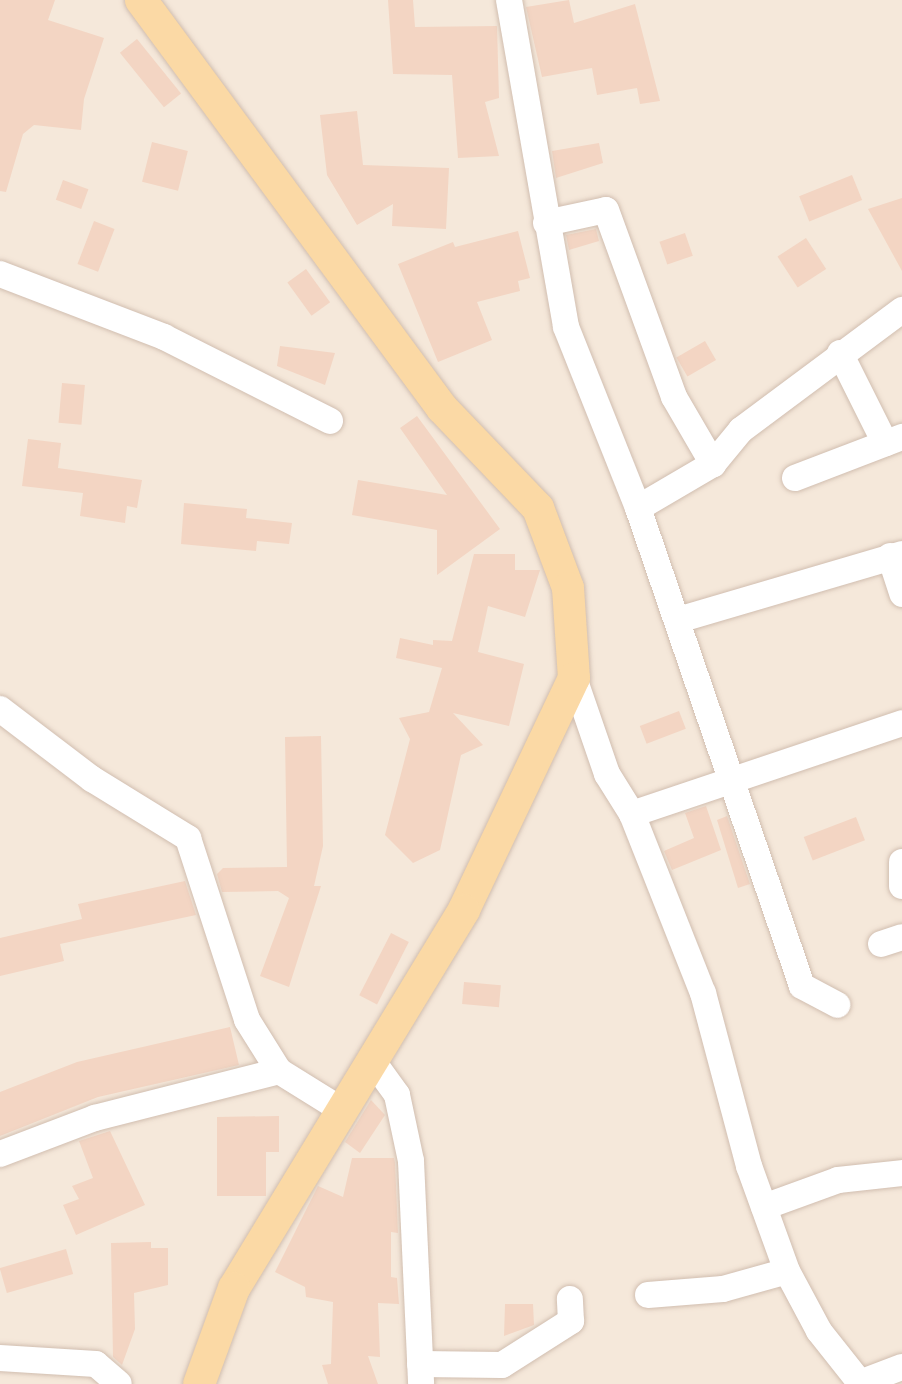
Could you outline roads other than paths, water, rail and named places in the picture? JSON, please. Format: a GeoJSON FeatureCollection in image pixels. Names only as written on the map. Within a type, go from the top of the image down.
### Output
{"type":"FeatureCollection","features":[{"type":"Feature","properties":{"kind":"main road"},"geometry":{"type":"LineString","coordinates":[[141,0],[442,408],[538,508],[568,588],[574,678],[464,910],[374,1063],[340,1109],[234,1288],[199,1384]]}},
{"type":"Feature","properties":{"kind":"street"},"geometry":{"type":"LineString","coordinates":[[509,0],[566,327],[638,508],[802,986],[837,1005]]}},
{"type":"Feature","properties":{"kind":"street"},"geometry":{"type":"LineString","coordinates":[[546,223],[606,210],[674,397],[713,464]]}},
{"type":"Feature","properties":{"kind":"street"},"geometry":{"type":"LineString","coordinates":[[0,274],[164,337],[330,421]]}},
{"type":"Feature","properties":{"kind":"street"},"geometry":{"type":"LineString","coordinates":[[638,508],[713,464],[741,430],[840,353],[902,310]]}},
{"type":"Feature","properties":{"kind":"street"},"geometry":{"type":"LineString","coordinates":[[795,478],[894,440],[840,353]]}},
{"type":"Feature","properties":{"kind":"street"},"geometry":{"type":"LineString","coordinates":[[678,620],[896,555],[902,594]]}},
{"type":"Feature","properties":{"kind":"street"},"geometry":{"type":"LineString","coordinates":[[574,678],[607,774],[632,814],[703,993],[764,1207],[787,1271],[819,1331],[861,1384],[902,1367]]}},
{"type":"Feature","properties":{"kind":"street"},"geometry":{"type":"LineString","coordinates":[[0,709],[92,779],[188,838],[247,1020],[279,1071],[340,1109]]}},
{"type":"Feature","properties":{"kind":"street"},"geometry":{"type":"LineString","coordinates":[[632,814],[732,783],[902,723]]}},
{"type":"Feature","properties":{"kind":"street"},"geometry":{"type":"LineString","coordinates":[[902,862],[902,886]]}},
{"type":"Feature","properties":{"kind":"street"},"geometry":{"type":"LineString","coordinates":[[374,1063],[397,1095],[411,1161],[421,1374],[502,1365],[571,1321],[570,1299]]}},
{"type":"Feature","properties":{"kind":"street"},"geometry":{"type":"LineString","coordinates":[[0,1154],[95,1118],[279,1071]]}},
{"type":"Feature","properties":{"kind":"street"},"geometry":{"type":"LineString","coordinates":[[764,1207],[838,1180],[902,1173]]}},
{"type":"Feature","properties":{"kind":"street"},"geometry":{"type":"LineString","coordinates":[[648,1295],[723,1289],[787,1271]]}},
{"type":"Feature","properties":{"kind":"street"},"geometry":{"type":"LineString","coordinates":[[0,1358],[96,1364],[119,1384]]}}]}
